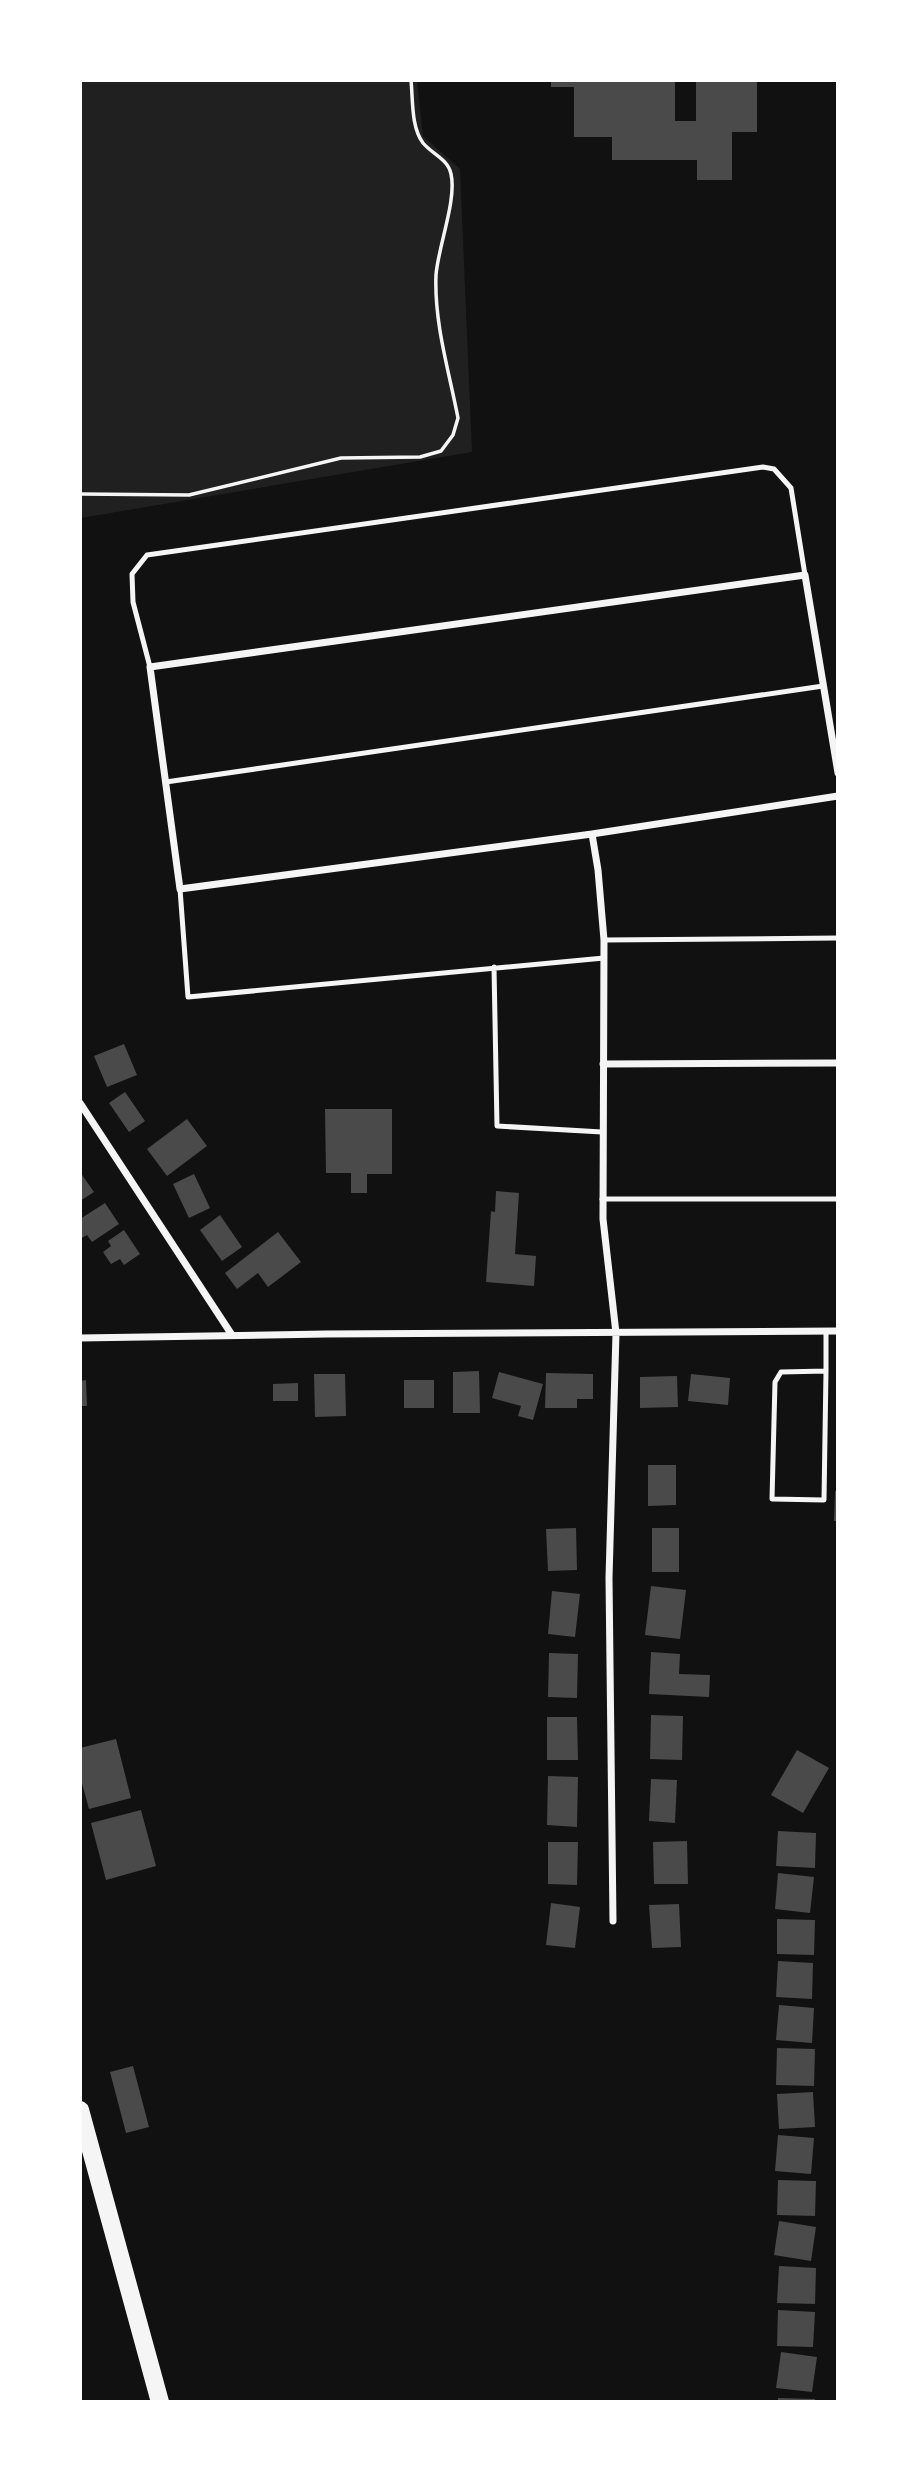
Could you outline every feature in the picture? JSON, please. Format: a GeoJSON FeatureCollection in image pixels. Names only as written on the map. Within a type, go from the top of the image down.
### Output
{"type":"FeatureCollection","features":[{"type":"Feature","properties":{"kind":"main road"},"geometry":{"type":"LineString","coordinates":[[80,2110],[160,2402]]}},
{"type":"Feature","properties":{"kind":"street"},"geometry":{"type":"LineString","coordinates":[[838,773],[805,575],[150,667],[180,889],[592,834],[838,796]]}},
{"type":"Feature","properties":{"kind":"street"},"geometry":{"type":"LineString","coordinates":[[592,834],[604,940],[602,1199],[616,1333],[609,1578],[613,1921]]}},
{"type":"Feature","properties":{"kind":"street"},"geometry":{"type":"LineString","coordinates":[[603,1064],[838,1063]]}},
{"type":"Feature","properties":{"kind":"street"},"geometry":{"type":"LineString","coordinates":[[80,1103],[232,1335]]}},
{"type":"Feature","properties":{"kind":"street"},"geometry":{"type":"LineString","coordinates":[[80,1338],[838,1331]]}},
{"type":"Feature","properties":{"kind":"lane"},"geometry":{"type":"LineString","coordinates":[[150,667],[133,602],[132,575],[147,555],[463,512],[763,467],[774,469],[791,488],[805,575]]}},
{"type":"Feature","properties":{"kind":"lane"},"geometry":{"type":"LineString","coordinates":[[166,782],[823,686]]}},
{"type":"Feature","properties":{"kind":"lane"},"geometry":{"type":"LineString","coordinates":[[180,889],[188,997],[604,958]]}},
{"type":"Feature","properties":{"kind":"lane"},"geometry":{"type":"LineString","coordinates":[[604,940],[838,938]]}},
{"type":"Feature","properties":{"kind":"lane"},"geometry":{"type":"LineString","coordinates":[[494,967],[497,1126],[602,1132]]}},
{"type":"Feature","properties":{"kind":"lane"},"geometry":{"type":"LineString","coordinates":[[602,1199],[838,1199]]}},
{"type":"Feature","properties":{"kind":"lane"},"geometry":{"type":"LineString","coordinates":[[826,1371],[788,1370],[781,1372],[775,1381],[772,1499],[824,1500],[827,1331]]}},
{"type":"Feature","properties":{"kind":"path"},"geometry":{"type":"LineString","coordinates":[[80,494],[189,495],[341,458],[419,457],[441,450],[453,435],[458,418],[436,297],[436,272],[452,190],[452,176],[447,165],[424,144],[417,132],[411,80]]}},
{"type":"Feature","properties":{"kind":"shaded area"},"geometry":{"type":"Polygon","coordinates":[[[81,81],[417,81],[423,136],[460,169],[472,452],[81,518],[81,81]]]}},
{"type":"Feature","properties":{"kind":"building"},"geometry":{"type":"Polygon","coordinates":[[[551,80],[675,80],[675,121],[696,121],[696,80],[757,80],[757,132],[732,132],[732,180],[697,180],[697,160],[612,160],[612,137],[574,137],[574,87],[551,87],[551,80]]]}},
{"type":"Feature","properties":{"kind":"building"},"geometry":{"type":"Polygon","coordinates":[[[124,1044],[137,1075],[107,1087],[94,1056],[124,1044]]]}},
{"type":"Feature","properties":{"kind":"building"},"geometry":{"type":"Polygon","coordinates":[[[125,1092],[145,1121],[129,1132],[109,1103],[125,1092]]]}},
{"type":"Feature","properties":{"kind":"building"},"geometry":{"type":"Polygon","coordinates":[[[325,1109],[392,1109],[392,1174],[367,1174],[367,1193],[351,1193],[351,1173],[326,1173],[325,1109]]]}},
{"type":"Feature","properties":{"kind":"building"},"geometry":{"type":"Polygon","coordinates":[[[187,1119],[207,1146],[167,1176],[147,1149],[187,1119]]]}},
{"type":"Feature","properties":{"kind":"building"},"geometry":{"type":"Polygon","coordinates":[[[80,1172],[94,1192],[80,1201],[80,1172]]]}},
{"type":"Feature","properties":{"kind":"building"},"geometry":{"type":"Polygon","coordinates":[[[194,1174],[210,1208],[189,1218],[173,1184],[194,1174]]]}},
{"type":"Feature","properties":{"kind":"building"},"geometry":{"type":"Polygon","coordinates":[[[496,1191],[519,1193],[515,1254],[536,1256],[534,1286],[486,1282],[491,1211],[495,1212],[496,1191]]]}},
{"type":"Feature","properties":{"kind":"building"},"geometry":{"type":"Polygon","coordinates":[[[105,1203],[119,1224],[92,1242],[87,1235],[80,1239],[80,1219],[105,1203]]]}},
{"type":"Feature","properties":{"kind":"building"},"geometry":{"type":"Polygon","coordinates":[[[220,1215],[242,1247],[222,1261],[200,1230],[220,1215]]]}},
{"type":"Feature","properties":{"kind":"building"},"geometry":{"type":"Polygon","coordinates":[[[124,1230],[140,1254],[124,1265],[120,1259],[111,1264],[103,1252],[111,1246],[108,1241],[124,1230]]]}},
{"type":"Feature","properties":{"kind":"building"},"geometry":{"type":"Polygon","coordinates":[[[278,1232],[301,1262],[268,1287],[258,1273],[237,1289],[225,1273],[278,1232]]]}},
{"type":"Feature","properties":{"kind":"building"},"geometry":{"type":"Polygon","coordinates":[[[479,1371],[480,1413],[453,1413],[453,1372],[479,1371]]]}},
{"type":"Feature","properties":{"kind":"building"},"geometry":{"type":"Polygon","coordinates":[[[499,1372],[543,1384],[533,1420],[518,1416],[521,1406],[492,1398],[499,1372]]]}},
{"type":"Feature","properties":{"kind":"building"},"geometry":{"type":"Polygon","coordinates":[[[546,1373],[593,1374],[593,1399],[577,1399],[577,1408],[545,1408],[546,1373]]]}},
{"type":"Feature","properties":{"kind":"building"},"geometry":{"type":"Polygon","coordinates":[[[314,1374],[345,1374],[346,1416],[315,1417],[314,1374]]]}},
{"type":"Feature","properties":{"kind":"building"},"geometry":{"type":"Polygon","coordinates":[[[691,1374],[730,1378],[728,1405],[688,1401],[691,1374]]]}},
{"type":"Feature","properties":{"kind":"building"},"geometry":{"type":"Polygon","coordinates":[[[677,1376],[678,1407],[640,1408],[640,1377],[677,1376]]]}},
{"type":"Feature","properties":{"kind":"building"},"geometry":{"type":"Polygon","coordinates":[[[86,1380],[87,1406],[80,1406],[80,1381],[86,1380]]]}},
{"type":"Feature","properties":{"kind":"building"},"geometry":{"type":"Polygon","coordinates":[[[404,1380],[434,1380],[434,1408],[404,1408],[404,1380]]]}},
{"type":"Feature","properties":{"kind":"building"},"geometry":{"type":"Polygon","coordinates":[[[298,1383],[298,1401],[273,1401],[273,1384],[298,1383]]]}},
{"type":"Feature","properties":{"kind":"building"},"geometry":{"type":"Polygon","coordinates":[[[648,1465],[676,1465],[676,1505],[648,1506],[648,1465]]]}},
{"type":"Feature","properties":{"kind":"building"},"geometry":{"type":"Polygon","coordinates":[[[835,1491],[838,1491],[838,1521],[834,1521],[835,1491]]]}},
{"type":"Feature","properties":{"kind":"building"},"geometry":{"type":"Polygon","coordinates":[[[576,1528],[577,1570],[548,1571],[546,1529],[576,1528]]]}},
{"type":"Feature","properties":{"kind":"building"},"geometry":{"type":"Polygon","coordinates":[[[652,1528],[679,1528],[679,1572],[652,1572],[652,1528]]]}},
{"type":"Feature","properties":{"kind":"building"},"geometry":{"type":"Polygon","coordinates":[[[651,1586],[686,1590],[680,1639],[645,1635],[651,1586]]]}},
{"type":"Feature","properties":{"kind":"building"},"geometry":{"type":"Polygon","coordinates":[[[552,1591],[580,1594],[575,1637],[548,1634],[552,1591]]]}},
{"type":"Feature","properties":{"kind":"building"},"geometry":{"type":"Polygon","coordinates":[[[651,1652],[680,1654],[679,1674],[710,1675],[709,1697],[649,1694],[651,1652]]]}},
{"type":"Feature","properties":{"kind":"building"},"geometry":{"type":"Polygon","coordinates":[[[549,1653],[578,1654],[577,1698],[548,1697],[549,1653]]]}},
{"type":"Feature","properties":{"kind":"building"},"geometry":{"type":"Polygon","coordinates":[[[651,1715],[683,1716],[682,1760],[650,1759],[651,1715]]]}},
{"type":"Feature","properties":{"kind":"building"},"geometry":{"type":"Polygon","coordinates":[[[547,1717],[577,1717],[578,1760],[547,1760],[547,1717]]]}},
{"type":"Feature","properties":{"kind":"building"},"geometry":{"type":"Polygon","coordinates":[[[116,1739],[131,1798],[89,1809],[80,1776],[80,1748],[116,1739]]]}},
{"type":"Feature","properties":{"kind":"building"},"geometry":{"type":"Polygon","coordinates":[[[797,1750],[829,1768],[803,1813],[771,1795],[797,1750]]]}},
{"type":"Feature","properties":{"kind":"building"},"geometry":{"type":"Polygon","coordinates":[[[548,1776],[578,1777],[577,1827],[547,1825],[548,1776]]]}},
{"type":"Feature","properties":{"kind":"building"},"geometry":{"type":"Polygon","coordinates":[[[651,1779],[677,1780],[675,1823],[649,1821],[651,1779]]]}},
{"type":"Feature","properties":{"kind":"building"},"geometry":{"type":"Polygon","coordinates":[[[141,1810],[156,1866],[106,1880],[91,1823],[141,1810]]]}},
{"type":"Feature","properties":{"kind":"building"},"geometry":{"type":"Polygon","coordinates":[[[778,1831],[816,1833],[815,1868],[776,1866],[778,1831]]]}},
{"type":"Feature","properties":{"kind":"building"},"geometry":{"type":"Polygon","coordinates":[[[687,1841],[688,1884],[654,1884],[653,1842],[687,1841]]]}},
{"type":"Feature","properties":{"kind":"building"},"geometry":{"type":"Polygon","coordinates":[[[548,1842],[578,1842],[577,1885],[548,1884],[548,1842]]]}},
{"type":"Feature","properties":{"kind":"building"},"geometry":{"type":"Polygon","coordinates":[[[778,1873],[814,1877],[810,1913],[775,1909],[778,1873]]]}},
{"type":"Feature","properties":{"kind":"building"},"geometry":{"type":"Polygon","coordinates":[[[551,1903],[580,1907],[575,1948],[546,1945],[551,1903]]]}},
{"type":"Feature","properties":{"kind":"building"},"geometry":{"type":"Polygon","coordinates":[[[679,1904],[681,1947],[652,1948],[649,1905],[679,1904]]]}},
{"type":"Feature","properties":{"kind":"building"},"geometry":{"type":"Polygon","coordinates":[[[777,1919],[815,1920],[814,1955],[777,1954],[777,1919]]]}},
{"type":"Feature","properties":{"kind":"building"},"geometry":{"type":"Polygon","coordinates":[[[778,1961],[813,1963],[812,1999],[776,1997],[778,1961]]]}},
{"type":"Feature","properties":{"kind":"building"},"geometry":{"type":"Polygon","coordinates":[[[779,2005],[814,2008],[812,2043],[776,2040],[779,2005]]]}},
{"type":"Feature","properties":{"kind":"building"},"geometry":{"type":"Polygon","coordinates":[[[777,2048],[815,2049],[814,2086],[776,2085],[777,2048]]]}},
{"type":"Feature","properties":{"kind":"building"},"geometry":{"type":"Polygon","coordinates":[[[133,2066],[149,2127],[126,2133],[110,2072],[133,2066]]]}},
{"type":"Feature","properties":{"kind":"building"},"geometry":{"type":"Polygon","coordinates":[[[813,2092],[815,2127],[779,2129],[777,2094],[813,2092]]]}},
{"type":"Feature","properties":{"kind":"building"},"geometry":{"type":"Polygon","coordinates":[[[778,2135],[814,2138],[811,2174],[775,2171],[778,2135]]]}},
{"type":"Feature","properties":{"kind":"building"},"geometry":{"type":"Polygon","coordinates":[[[778,2180],[816,2181],[815,2216],[777,2215],[778,2180]]]}},
{"type":"Feature","properties":{"kind":"building"},"geometry":{"type":"Polygon","coordinates":[[[779,2221],[816,2227],[811,2261],[774,2255],[779,2221]]]}},
{"type":"Feature","properties":{"kind":"building"},"geometry":{"type":"Polygon","coordinates":[[[779,2266],[816,2268],[815,2304],[777,2303],[779,2266]]]}},
{"type":"Feature","properties":{"kind":"building"},"geometry":{"type":"Polygon","coordinates":[[[778,2310],[815,2312],[813,2347],[777,2346],[778,2310]]]}},
{"type":"Feature","properties":{"kind":"building"},"geometry":{"type":"Polygon","coordinates":[[[781,2352],[817,2357],[812,2392],[776,2388],[781,2352]]]}},
{"type":"Feature","properties":{"kind":"building"},"geometry":{"type":"Polygon","coordinates":[[[778,2398],[815,2399],[815,2402],[778,2402],[778,2398]]]}}]}
